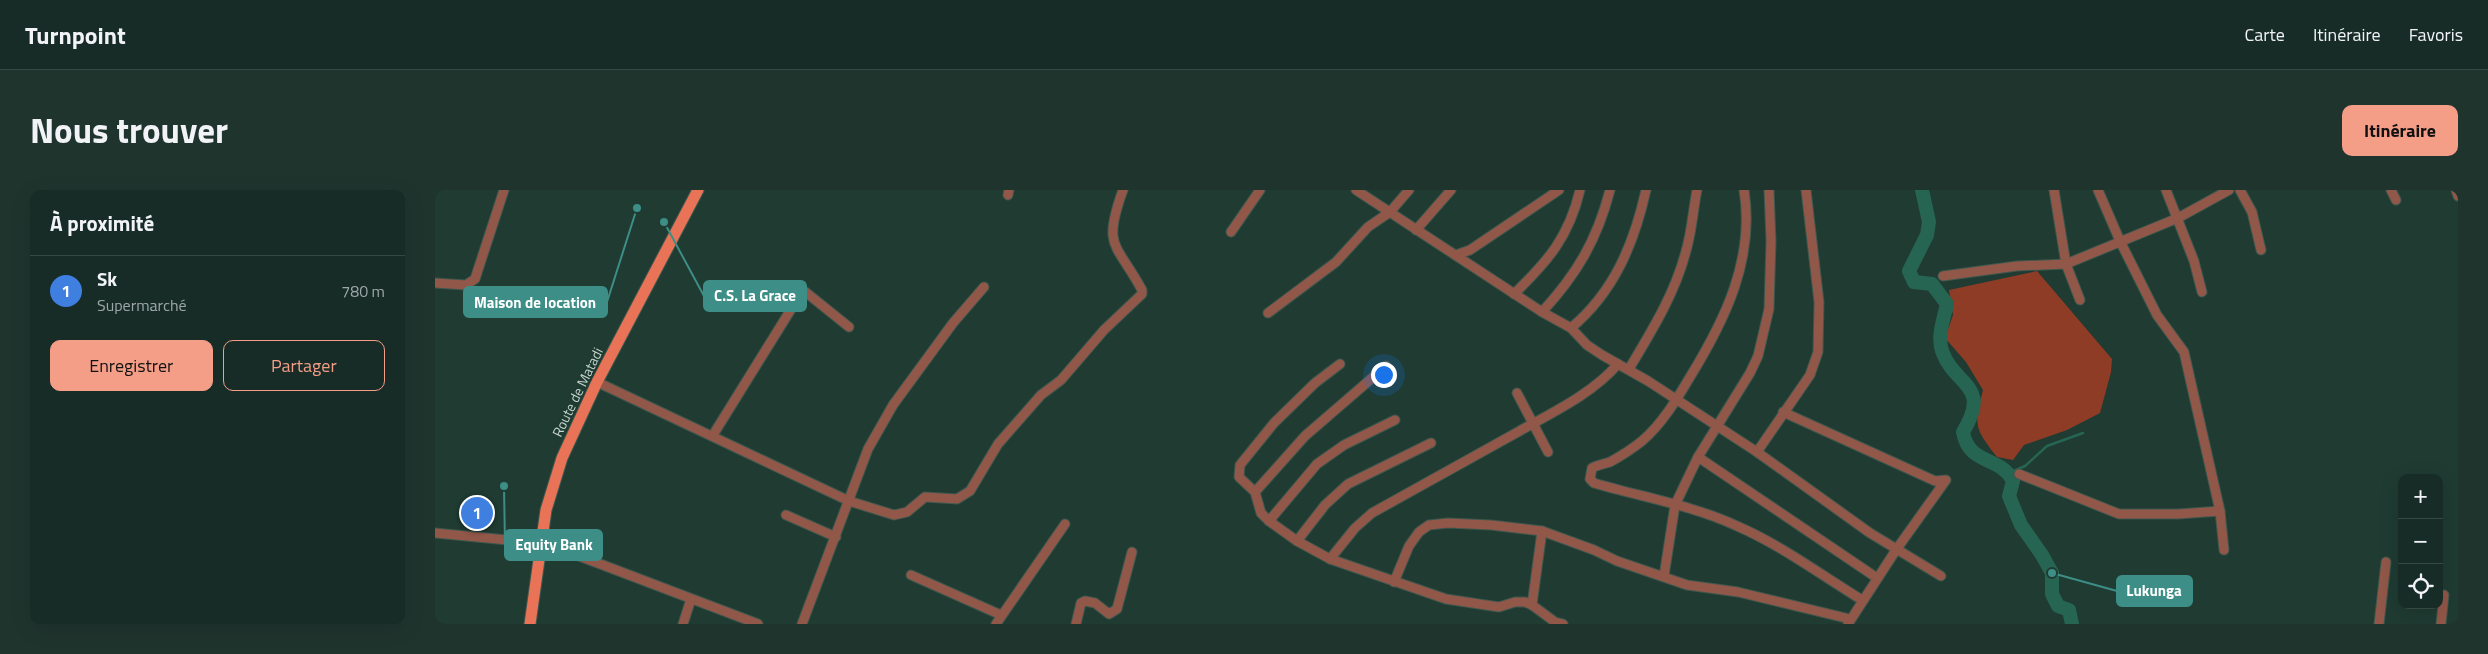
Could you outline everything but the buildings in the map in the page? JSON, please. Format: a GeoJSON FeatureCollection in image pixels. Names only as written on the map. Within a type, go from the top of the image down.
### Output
{"type":"FeatureCollection","features":[{"type":"Feature","properties":{"kind":"main road","name":"Route de Matadi"},"geometry":{"type":"LineString","coordinates":[[530,624],[546,510],[562,458],[597,382],[698,190]]}},
{"type":"Feature","properties":{"kind":"street"},"geometry":{"type":"LineString","coordinates":[[435,283],[459,285],[475,279],[504,190]]}},
{"type":"Feature","properties":{"kind":"street"},"geometry":{"type":"LineString","coordinates":[[597,382],[849,500],[894,515],[907,512],[925,497],[957,499],[970,491],[998,444],[1041,394],[1061,380],[1105,330],[1142,294],[1142,290],[1112,238],[1111,226],[1123,190]]}},
{"type":"Feature","properties":{"kind":"street"},"geometry":{"type":"LineString","coordinates":[[1231,232],[1260,190]]}},
{"type":"Feature","properties":{"kind":"street"},"geometry":{"type":"LineString","coordinates":[[1356,190],[1542,312],[1571,328],[1587,345],[1617,364],[1629,369],[1716,425],[1896,550],[1941,576]]}},
{"type":"Feature","properties":{"kind":"street"},"geometry":{"type":"LineString","coordinates":[[1268,313],[1336,262],[1369,227],[1390,212],[1409,190]]}},
{"type":"Feature","properties":{"kind":"street"},"geometry":{"type":"LineString","coordinates":[[1416,230],[1451,190]]}},
{"type":"Feature","properties":{"kind":"street"},"geometry":{"type":"LineString","coordinates":[[1456,255],[1470,250],[1559,190]]}},
{"type":"Feature","properties":{"kind":"street"},"geometry":{"type":"LineString","coordinates":[[1514,294],[1549,259],[1560,244],[1572,219],[1580,190]]}},
{"type":"Feature","properties":{"kind":"street"},"geometry":{"type":"LineString","coordinates":[[1542,312],[1588,253],[1602,220],[1610,190]]}},
{"type":"Feature","properties":{"kind":"street"},"geometry":{"type":"LineString","coordinates":[[1571,328],[1588,313],[1614,278],[1635,234],[1646,190]]}},
{"type":"Feature","properties":{"kind":"street"},"geometry":{"type":"LineString","coordinates":[[1629,369],[1668,301],[1686,251],[1697,190]]}},
{"type":"Feature","properties":{"kind":"street"},"geometry":{"type":"LineString","coordinates":[[1744,190],[1745,240],[1740,269],[1731,300],[1720,327],[1677,400],[1644,439],[1608,463],[1592,468],[1590,474],[1594,483],[1675,504],[1736,525],[1761,538],[1862,600]]}},
{"type":"Feature","properties":{"kind":"street"},"geometry":{"type":"LineString","coordinates":[[1664,576],[1675,504],[1697,456],[1750,373],[1758,356],[1765,328],[1770,287],[1769,190]]}},
{"type":"Feature","properties":{"kind":"street"},"geometry":{"type":"LineString","coordinates":[[1757,452],[1783,412],[1811,375],[1818,352],[1819,302],[1806,190]]}},
{"type":"Feature","properties":{"kind":"street"},"geometry":{"type":"LineString","coordinates":[[2055,190],[2066,264],[2080,300]]}},
{"type":"Feature","properties":{"kind":"street"},"geometry":{"type":"LineString","coordinates":[[2098,190],[2119,241],[2157,315],[2184,352],[2220,512],[2225,550]]}},
{"type":"Feature","properties":{"kind":"street"},"geometry":{"type":"LineString","coordinates":[[2167,190],[2194,261],[2203,292]]}},
{"type":"Feature","properties":{"kind":"street"},"geometry":{"type":"LineString","coordinates":[[1943,276],[2017,266],[2066,264],[2178,218],[2229,190]]}},
{"type":"Feature","properties":{"kind":"street"},"geometry":{"type":"LineString","coordinates":[[2240,190],[2252,212],[2261,250]]}},
{"type":"Feature","properties":{"kind":"street"},"geometry":{"type":"LineString","coordinates":[[2391,190],[2395,200]]}},
{"type":"Feature","properties":{"kind":"street"},"geometry":{"type":"LineString","coordinates":[[2456,190],[2458,196]]}},
{"type":"Feature","properties":{"kind":"street"},"geometry":{"type":"LineString","coordinates":[[802,624],[836,538],[856,476],[868,449],[893,405],[953,323],[984,287]]}},
{"type":"Feature","properties":{"kind":"street"},"geometry":{"type":"LineString","coordinates":[[713,435],[803,290],[849,327]]}},
{"type":"Feature","properties":{"kind":"street"},"geometry":{"type":"LineString","coordinates":[[1340,364],[1315,383],[1274,423],[1239,465],[1239,477],[1255,492],[1261,512],[1269,521],[1297,541],[1330,559],[1446,599],[1499,607],[1515,602],[1532,605],[1555,622],[1563,624]]}},
{"type":"Feature","properties":{"kind":"street"},"geometry":{"type":"LineString","coordinates":[[1330,559],[1355,528],[1372,513],[1532,424],[1591,388],[1607,376],[1617,364]]}},
{"type":"Feature","properties":{"kind":"street"},"geometry":{"type":"LineString","coordinates":[[1255,492],[1305,436],[1386,366]]}},
{"type":"Feature","properties":{"kind":"street"},"geometry":{"type":"LineString","coordinates":[[1517,393],[1548,452]]}},
{"type":"Feature","properties":{"kind":"street"},"geometry":{"type":"LineString","coordinates":[[1394,582],[1409,546],[1419,532],[1429,526],[1457,523],[1542,531],[1594,550],[1617,561],[1687,585],[1738,592],[1849,622],[1896,550],[1946,480],[1935,481],[1783,412]]}},
{"type":"Feature","properties":{"kind":"street"},"geometry":{"type":"LineString","coordinates":[[1269,521],[1317,464],[1344,445],[1395,420]]}},
{"type":"Feature","properties":{"kind":"street"},"geometry":{"type":"LineString","coordinates":[[1297,541],[1325,505],[1348,484],[1431,443]]}},
{"type":"Feature","properties":{"kind":"street"},"geometry":{"type":"LineString","coordinates":[[1697,456],[1877,578]]}},
{"type":"Feature","properties":{"kind":"street"},"geometry":{"type":"LineString","coordinates":[[2019,474],[2119,514],[2220,512]]}},
{"type":"Feature","properties":{"kind":"street"},"geometry":{"type":"LineString","coordinates":[[786,515],[836,538]]}},
{"type":"Feature","properties":{"kind":"street"},"geometry":{"type":"LineString","coordinates":[[996,624],[1065,524]]}},
{"type":"Feature","properties":{"kind":"street"},"geometry":{"type":"LineString","coordinates":[[1532,605],[1542,531]]}},
{"type":"Feature","properties":{"kind":"street"},"geometry":{"type":"LineString","coordinates":[[435,533],[540,544],[566,551],[758,624]]}},
{"type":"Feature","properties":{"kind":"street"},"geometry":{"type":"LineString","coordinates":[[1076,624],[1081,603],[1085,600],[1095,603],[1109,614],[1117,609],[1132,552]]}},
{"type":"Feature","properties":{"kind":"street"},"geometry":{"type":"LineString","coordinates":[[2379,624],[2386,562]]}},
{"type":"Feature","properties":{"kind":"street"},"geometry":{"type":"LineString","coordinates":[[911,575],[1001,615]]}},
{"type":"Feature","properties":{"kind":"street"},"geometry":{"type":"LineString","coordinates":[[2441,624],[2444,595]]}},
{"type":"Feature","properties":{"kind":"street"},"geometry":{"type":"LineString","coordinates":[[683,624],[691,599]]}},
{"type":"Feature","properties":{"kind":"shaded area"},"geometry":{"type":"Polygon","coordinates":[[[2037,271],[2112,359],[2111,372],[2100,413],[2067,430],[2024,445],[2013,460],[1997,457],[1980,432],[1977,419],[1983,390],[1966,362],[1945,338],[1953,315],[1949,290],[2037,271]]]}},
{"type":"Feature","properties":{"kind":"waterway"},"geometry":{"type":"LineString","coordinates":[[1922,190],[1929,222],[1927,235],[1909,271],[1914,282],[1932,284],[1947,304],[1940,339],[1942,351],[1948,363],[1973,395],[1974,404],[1971,416],[1963,432],[1966,443],[1978,456],[2001,467],[2013,481],[2009,496],[2021,525],[2052,573],[2052,594],[2058,606],[2069,610],[2072,624]]}},
{"type":"Feature","properties":{"kind":"waterway"},"geometry":{"type":"LineString","coordinates":[[2009,473],[2025,466],[2047,446],[2083,433]]}},
{"type":"Feature","properties":{"kind":"place","name":"Maison de location"},"geometry":{"type":"Point","coordinates":[637,208]}},
{"type":"Feature","properties":{"kind":"place","name":"C.S. La Grace"},"geometry":{"type":"Point","coordinates":[664,222]}},
{"type":"Feature","properties":{"kind":"place","name":"Equity Bank"},"geometry":{"type":"Point","coordinates":[504,486]}},
{"type":"Feature","properties":{"kind":"place","name":"Sk"},"geometry":{"type":"Point","coordinates":[477,513]}},
{"type":"Feature","properties":{"kind":"place","name":"Lukunga"},"geometry":{"type":"Point","coordinates":[2052,573]}}]}
